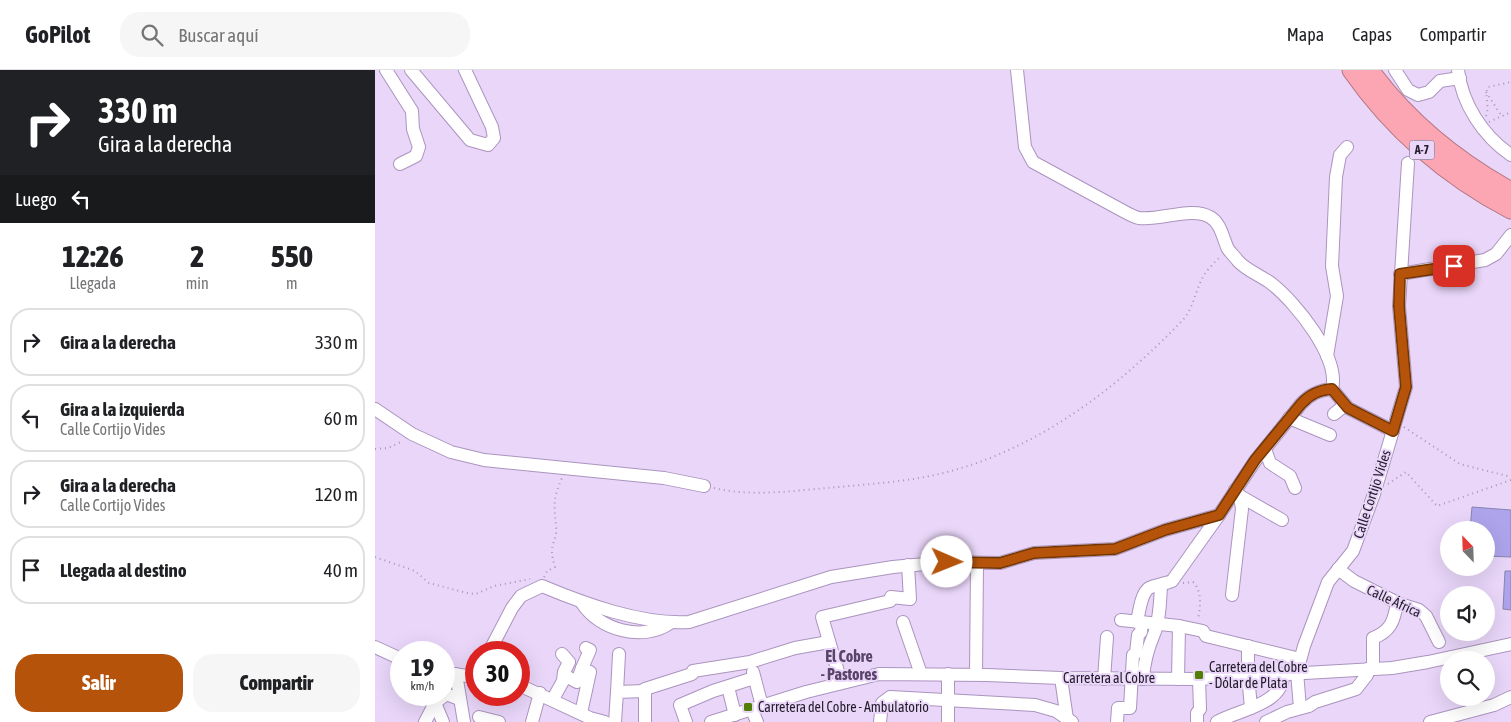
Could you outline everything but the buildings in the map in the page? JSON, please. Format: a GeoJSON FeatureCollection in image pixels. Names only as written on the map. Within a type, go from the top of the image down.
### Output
{"type":"FeatureCollection","features":[{"type":"Feature","properties":{"kind":"highway","name":"A-7"},"geometry":{"type":"LineString","coordinates":[[1352,70],[1379,106],[1423,151],[1460,179],[1511,209]]}},
{"type":"Feature","properties":{"kind":"highway","name":"A-7"},"geometry":{"type":"LineString","coordinates":[[1369,70],[1407,115],[1435,141],[1464,164],[1511,192]]}},
{"type":"Feature","properties":{"kind":"street"},"geometry":{"type":"LineString","coordinates":[[386,70],[412,111],[413,129],[419,147],[415,156],[400,164]]}},
{"type":"Feature","properties":{"kind":"street"},"geometry":{"type":"LineString","coordinates":[[411,70],[470,140],[488,145],[494,138],[492,127],[465,70]]}},
{"type":"Feature","properties":{"kind":"street"},"geometry":{"type":"LineString","coordinates":[[1017,70],[1025,147],[1033,162],[1139,218],[1196,214],[1210,216],[1216,221],[1229,250],[1241,265],[1271,283],[1289,299],[1327,356],[1332,371],[1332,389],[1345,405],[1394,426]]}},
{"type":"Feature","properties":{"kind":"street"},"geometry":{"type":"LineString","coordinates":[[1395,70],[1408,90],[1418,94],[1429,92],[1440,81],[1459,74],[1478,122],[1501,148],[1511,155]]}},
{"type":"Feature","properties":{"kind":"street"},"geometry":{"type":"LineString","coordinates":[[1327,356],[1337,296],[1333,266],[1336,177],[1340,155],[1347,147]]}},
{"type":"Feature","properties":{"kind":"street","name":"Calle Cortijo Vides"},"geometry":{"type":"LineString","coordinates":[[1300,708],[1297,672],[1300,659],[1328,582],[1353,551],[1374,494],[1406,387],[1399,306],[1408,163]]}},
{"type":"Feature","properties":{"kind":"street"},"geometry":{"type":"LineString","coordinates":[[1400,274],[1485,260],[1496,254],[1511,235]]}},
{"type":"Feature","properties":{"kind":"street"},"geometry":{"type":"LineString","coordinates":[[1137,679],[1133,655],[1136,653],[1138,635],[1141,632],[1139,622],[1145,591],[1150,587],[1161,586],[1172,581],[1219,515],[1238,493],[1265,448],[1289,418],[1307,397],[1332,389]]}},
{"type":"Feature","properties":{"kind":"street"},"geometry":{"type":"LineString","coordinates":[[1334,414],[1345,405]]}},
{"type":"Feature","properties":{"kind":"street"},"geometry":{"type":"LineString","coordinates":[[375,410],[412,434],[451,452],[484,460],[664,478],[704,486]]}},
{"type":"Feature","properties":{"kind":"street"},"geometry":{"type":"LineString","coordinates":[[1289,418],[1330,435]]}},
{"type":"Feature","properties":{"kind":"street"},"geometry":{"type":"LineString","coordinates":[[1265,448],[1270,463],[1291,476],[1295,488]]}},
{"type":"Feature","properties":{"kind":"street"},"geometry":{"type":"LineString","coordinates":[[1238,493],[1282,520]]}},
{"type":"Feature","properties":{"kind":"street"},"geometry":{"type":"LineString","coordinates":[[1232,595],[1242,509],[1238,493]]}},
{"type":"Feature","properties":{"kind":"street"},"geometry":{"type":"LineString","coordinates":[[495,641],[512,608],[521,596],[542,583],[582,603],[670,623],[689,622],[831,577],[909,566],[1012,561],[1034,553],[1115,549],[1137,540],[1219,515]]}},
{"type":"Feature","properties":{"kind":"street"},"geometry":{"type":"LineString","coordinates":[[1186,524],[1195,526],[1202,538]]}},
{"type":"Feature","properties":{"kind":"street"},"geometry":{"type":"LineString","coordinates":[[976,674],[977,563]]}},
{"type":"Feature","properties":{"kind":"street"},"geometry":{"type":"LineString","coordinates":[[841,682],[822,617],[871,607],[890,601],[891,598],[910,599],[909,566]]}},
{"type":"Feature","properties":{"kind":"street","name":"Calle África"},"geometry":{"type":"LineString","coordinates":[[1338,569],[1354,582],[1397,603],[1419,610],[1426,616],[1439,642]]}},
{"type":"Feature","properties":{"kind":"street"},"geometry":{"type":"LineString","coordinates":[[1117,722],[1118,708],[1130,708],[1147,647],[1151,645],[1161,586]]}},
{"type":"Feature","properties":{"kind":"street"},"geometry":{"type":"LineString","coordinates":[[1283,674],[1283,679],[1271,699],[1271,720],[1287,712],[1355,689],[1371,669],[1373,638],[1383,634],[1393,624],[1397,603]]}},
{"type":"Feature","properties":{"kind":"street"},"geometry":{"type":"LineString","coordinates":[[1121,620],[1179,626],[1203,631],[1206,636],[1300,659]]}},
{"type":"Feature","properties":{"kind":"street"},"geometry":{"type":"LineString","coordinates":[[903,622],[921,674]]}},
{"type":"Feature","properties":{"kind":"street"},"geometry":{"type":"LineString","coordinates":[[1178,679],[1179,626]]}},
{"type":"Feature","properties":{"kind":"street"},"geometry":{"type":"LineString","coordinates":[[1105,679],[1107,636]]}},
{"type":"Feature","properties":{"kind":"street"},"geometry":{"type":"LineString","coordinates":[[645,722],[645,689],[692,674],[693,671],[750,662],[795,648],[829,642]]}},
{"type":"Feature","properties":{"kind":"street","name":"Carretera al Cobre"},"geometry":{"type":"LineString","coordinates":[[711,722],[733,717],[841,682],[879,674],[976,674],[1105,679],[1199,679],[1371,669],[1428,662],[1511,644]]}},
{"type":"Feature","properties":{"kind":"street"},"geometry":{"type":"LineString","coordinates":[[1248,646],[1251,708]]}},
{"type":"Feature","properties":{"kind":"street"},"geometry":{"type":"LineString","coordinates":[[375,647],[390,654]]}},
{"type":"Feature","properties":{"kind":"street"},"geometry":{"type":"LineString","coordinates":[[564,675],[577,682],[590,650],[586,648]]}},
{"type":"Feature","properties":{"kind":"street"},"geometry":{"type":"LineString","coordinates":[[553,699],[563,681],[569,662],[563,654]]}},
{"type":"Feature","properties":{"kind":"street"},"geometry":{"type":"LineString","coordinates":[[615,722],[619,654]]}},
{"type":"Feature","properties":{"kind":"street"},"geometry":{"type":"LineString","coordinates":[[750,662],[754,678],[757,722]]}},
{"type":"Feature","properties":{"kind":"street"},"geometry":{"type":"LineString","coordinates":[[581,713],[590,672],[582,668]]}},
{"type":"Feature","properties":{"kind":"street"},"geometry":{"type":"LineString","coordinates":[[706,670],[713,691]]}},
{"type":"Feature","properties":{"kind":"street"},"geometry":{"type":"LineString","coordinates":[[948,674],[948,722]]}},
{"type":"Feature","properties":{"kind":"street"},"geometry":{"type":"LineString","coordinates":[[686,722],[681,705],[713,691],[754,678]]}},
{"type":"Feature","properties":{"kind":"street"},"geometry":{"type":"LineString","coordinates":[[1061,678],[1069,721]]}},
{"type":"Feature","properties":{"kind":"street"},"geometry":{"type":"LineString","coordinates":[[1197,722],[1197,713],[1200,709],[1199,679]]}},
{"type":"Feature","properties":{"kind":"street"},"geometry":{"type":"LineString","coordinates":[[459,699],[465,687]]}},
{"type":"Feature","properties":{"kind":"street"},"geometry":{"type":"LineString","coordinates":[[728,687],[733,717]]}},
{"type":"Feature","properties":{"kind":"street"},"geometry":{"type":"LineString","coordinates":[[530,689],[605,722]]}},
{"type":"Feature","properties":{"kind":"street"},"geometry":{"type":"LineString","coordinates":[[455,690],[464,722]]}},
{"type":"Feature","properties":{"kind":"street"},"geometry":{"type":"LineString","coordinates":[[683,690],[685,703]]}},
{"type":"Feature","properties":{"kind":"street"},"geometry":{"type":"LineString","coordinates":[[617,692],[645,692]]}},
{"type":"Feature","properties":{"kind":"street"},"geometry":{"type":"LineString","coordinates":[[531,722],[540,693]]}},
{"type":"Feature","properties":{"kind":"street"},"geometry":{"type":"LineString","coordinates":[[455,697],[459,699]]}},
{"type":"Feature","properties":{"kind":"street"},"geometry":{"type":"LineString","coordinates":[[1430,722],[1494,705],[1511,697]]}},
{"type":"Feature","properties":{"kind":"street"},"geometry":{"type":"LineString","coordinates":[[880,722],[882,702],[885,698],[1035,704],[1056,711],[1069,721]]}},
{"type":"Feature","properties":{"kind":"street"},"geometry":{"type":"LineString","coordinates":[[1217,722],[1271,699]]}},
{"type":"Feature","properties":{"kind":"street"},"geometry":{"type":"LineString","coordinates":[[425,722],[432,706]]}},
{"type":"Feature","properties":{"kind":"street"},"geometry":{"type":"LineString","coordinates":[[437,706],[443,722]]}},
{"type":"Feature","properties":{"kind":"street"},"geometry":{"type":"LineString","coordinates":[[479,717],[499,722]]}},
{"type":"Feature","properties":{"kind":"path"},"geometry":{"type":"LineString","coordinates":[[1486,92],[1493,85],[1511,82]]}},
{"type":"Feature","properties":{"kind":"path"},"geometry":{"type":"LineString","coordinates":[[1486,92],[1502,116]]}},
{"type":"Feature","properties":{"kind":"path"},"geometry":{"type":"LineString","coordinates":[[1486,92],[1489,109],[1485,122],[1491,122],[1511,112]]}},
{"type":"Feature","properties":{"kind":"path"},"geometry":{"type":"LineString","coordinates":[[704,486],[733,493],[866,484],[925,477],[1016,448],[1075,414],[1144,359],[1183,321],[1197,298],[1200,283],[1208,270],[1229,250]]}},
{"type":"Feature","properties":{"kind":"path"},"geometry":{"type":"LineString","coordinates":[[1394,426],[1459,464],[1511,477]]}},
{"type":"Feature","properties":{"kind":"path"},"geometry":{"type":"LineString","coordinates":[[375,449],[394,446],[412,434]]}},
{"type":"Feature","properties":{"kind":"path"},"geometry":{"type":"LineString","coordinates":[[375,557],[415,571],[429,582],[467,594],[482,592],[494,586],[518,580],[542,583],[547,572],[555,566],[551,553],[556,526],[554,505],[561,479],[569,469]]}},
{"type":"Feature","properties":{"kind":"path"},"geometry":{"type":"LineString","coordinates":[[1374,494],[1406,472],[1437,506],[1511,480]]}},
{"type":"Feature","properties":{"kind":"path"},"geometry":{"type":"LineString","coordinates":[[1161,586],[1193,582],[1197,586],[1201,604],[1197,630]]}},
{"type":"Feature","properties":{"kind":"place","name":"Carretera del Cobre - Dólar de Plata"},"geometry":{"type":"Point","coordinates":[1199,675]}},
{"type":"Feature","properties":{"kind":"place","name":"Carretera del Cobre - Ambulatorio"},"geometry":{"type":"Point","coordinates":[748,707]}},
{"type":"Feature","properties":{"kind":"district","name":"El Cobre - Pastores"},"geometry":{"type":"Point","coordinates":[849,665]}},
{"type":"Feature","properties":{"kind":"route"},"geometry":{"type":"LineString","coordinates":[[947,562],[1000,563],[1034,553],[1092,552],[1115,549],[1165,530],[1219,515],[1255,460],[1301,404],[1307,397],[1324,390],[1332,389],[1348,408],[1393,431],[1406,387],[1399,306],[1400,274],[1454,266]]}}]}
